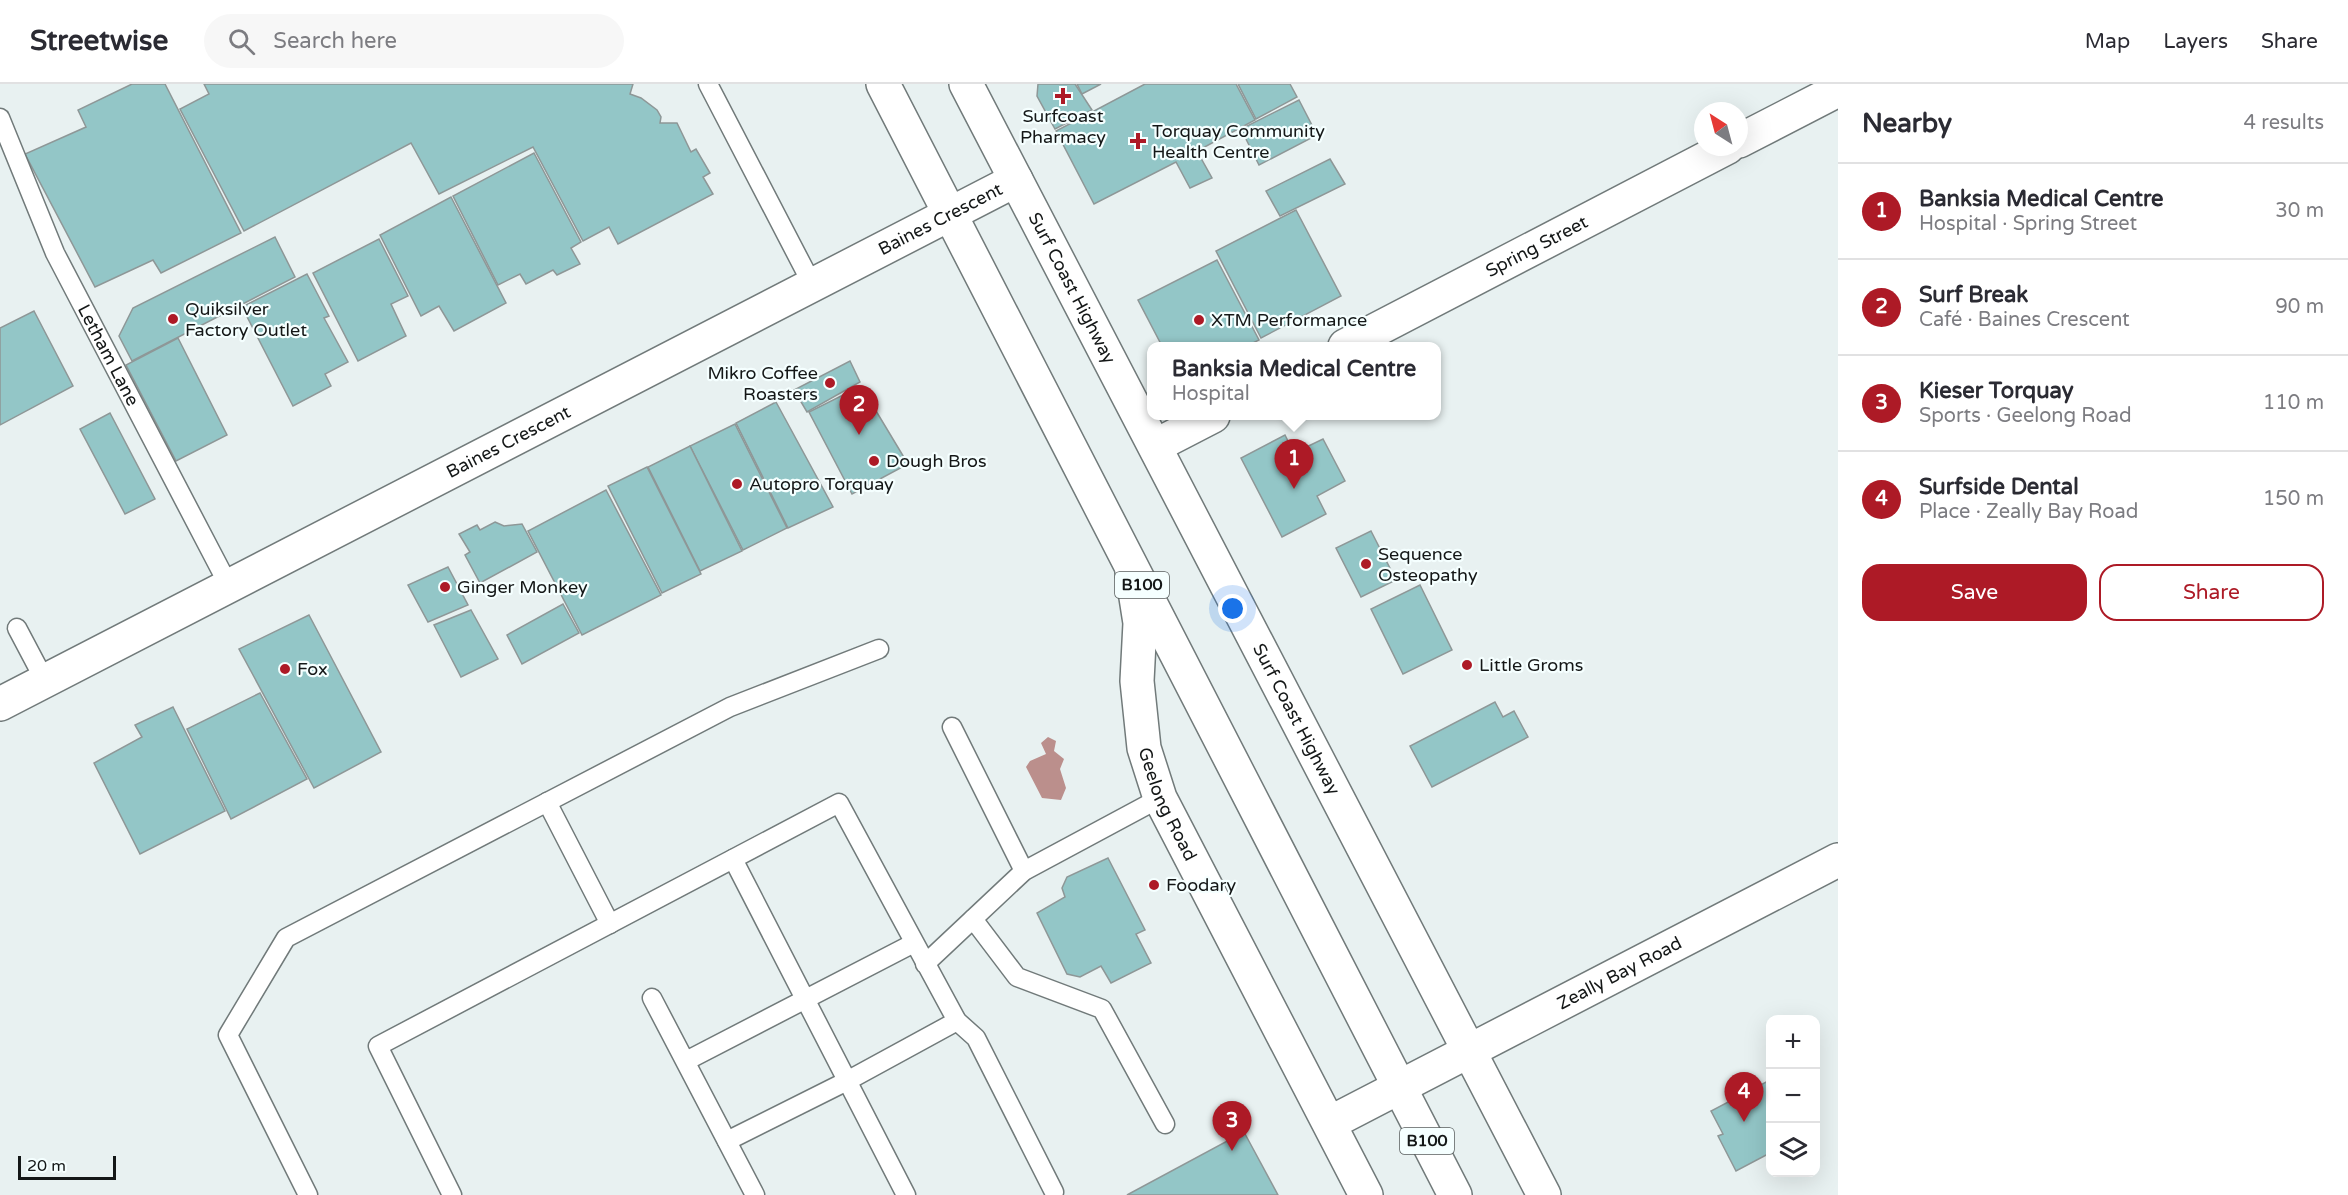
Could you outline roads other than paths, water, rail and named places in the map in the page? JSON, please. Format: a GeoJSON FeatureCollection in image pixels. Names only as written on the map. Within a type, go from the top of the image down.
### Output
{"type":"FeatureCollection","features":[{"type":"Feature","properties":{"kind":"street","name":"B100"},"geometry":{"type":"LineString","coordinates":[[883,84],[1455,1195]]}},
{"type":"Feature","properties":{"kind":"street","name":"Surf Coast Highway"},"geometry":{"type":"LineString","coordinates":[[966,84],[1544,1195]]}},
{"type":"Feature","properties":{"kind":"street"},"geometry":{"type":"LineString","coordinates":[[1748,136],[1838,90]]}},
{"type":"Feature","properties":{"kind":"street","name":"Spring Street"},"geometry":{"type":"LineString","coordinates":[[1353,342],[1711,156]]}},
{"type":"Feature","properties":{"kind":"street","name":"Baines Crescent"},"geometry":{"type":"LineString","coordinates":[[0,704],[1016,180]]}},
{"type":"Feature","properties":{"kind":"street"},"geometry":{"type":"LineString","coordinates":[[1155,446],[1205,420]]}},
{"type":"Feature","properties":{"kind":"street","name":"Geelong Road"},"geometry":{"type":"LineString","coordinates":[[1130,561],[1140,623],[1137,681],[1144,748],[1160,798],[1366,1195]]}},
{"type":"Feature","properties":{"kind":"street","name":"Zeally Bay Road"},"geometry":{"type":"LineString","coordinates":[[1400,1087],[1838,860]]}},
{"type":"Feature","properties":{"kind":"street"},"geometry":{"type":"LineString","coordinates":[[1330,1123],[1400,1087]]}},
{"type":"Feature","properties":{"kind":"lane"},"geometry":{"type":"LineString","coordinates":[[708,84],[812,284]]}},
{"type":"Feature","properties":{"kind":"lane","name":"Letham Lane"},"geometry":{"type":"LineString","coordinates":[[0,118],[55,253],[229,586]]}},
{"type":"Feature","properties":{"kind":"lane"},"geometry":{"type":"LineString","coordinates":[[17,628],[45,681]]}},
{"type":"Feature","properties":{"kind":"lane"},"geometry":{"type":"LineString","coordinates":[[308,1195],[228,1035],[286,938],[730,707],[879,649]]}},
{"type":"Feature","properties":{"kind":"lane"},"geometry":{"type":"LineString","coordinates":[[952,727],[1024,871]]}},
{"type":"Feature","properties":{"kind":"lane"},"geometry":{"type":"LineString","coordinates":[[926,964],[1024,871],[1160,798]]}},
{"type":"Feature","properties":{"kind":"lane"},"geometry":{"type":"LineString","coordinates":[[547,802],[610,924]]}},
{"type":"Feature","properties":{"kind":"lane"},"geometry":{"type":"LineString","coordinates":[[452,1195],[378,1046],[839,803],[957,1022],[976,1038],[1054,1192]]}},
{"type":"Feature","properties":{"kind":"lane"},"geometry":{"type":"LineString","coordinates":[[733,859],[906,1195]]}},
{"type":"Feature","properties":{"kind":"lane"},"geometry":{"type":"LineString","coordinates":[[974,919],[1017,977],[1102,1009],[1165,1124]]}},
{"type":"Feature","properties":{"kind":"lane"},"geometry":{"type":"LineString","coordinates":[[686,1061],[914,943]]}},
{"type":"Feature","properties":{"kind":"lane"},"geometry":{"type":"LineString","coordinates":[[652,998],[755,1195]]}},
{"type":"Feature","properties":{"kind":"lane"},"geometry":{"type":"LineString","coordinates":[[727,1141],[848,1081],[957,1022]]}},
{"type":"Feature","properties":{"kind":"place","name":"Surfcoast Pharmacy"},"geometry":{"type":"Point","coordinates":[1063,96]}},
{"type":"Feature","properties":{"kind":"place","name":"Torquay Community Health Centre"},"geometry":{"type":"Point","coordinates":[1138,141]}},
{"type":"Feature","properties":{"kind":"place","name":"Quiksilver Factory Outlet"},"geometry":{"type":"Point","coordinates":[173,319]}},
{"type":"Feature","properties":{"kind":"place","name":"XTM Performance"},"geometry":{"type":"Point","coordinates":[1199,320]}},
{"type":"Feature","properties":{"kind":"place","name":"Mikro Coffee Roasters"},"geometry":{"type":"Point","coordinates":[830,383]}},
{"type":"Feature","properties":{"kind":"place","name":"Surf Break"},"geometry":{"type":"Point","coordinates":[859,435]}},
{"type":"Feature","properties":{"kind":"place","name":"Dough Bros"},"geometry":{"type":"Point","coordinates":[874,461]}},
{"type":"Feature","properties":{"kind":"place","name":"Autopro Torquay"},"geometry":{"type":"Point","coordinates":[737,484]}},
{"type":"Feature","properties":{"kind":"place","name":"Banksia Medical Centre"},"geometry":{"type":"Point","coordinates":[1294,489]}},
{"type":"Feature","properties":{"kind":"place","name":"Sequence Osteopathy"},"geometry":{"type":"Point","coordinates":[1366,564]}},
{"type":"Feature","properties":{"kind":"place","name":"Ginger Monkey"},"geometry":{"type":"Point","coordinates":[445,587]}},
{"type":"Feature","properties":{"kind":"place","name":"Little Groms"},"geometry":{"type":"Point","coordinates":[1467,665]}},
{"type":"Feature","properties":{"kind":"place","name":"Fox"},"geometry":{"type":"Point","coordinates":[285,669]}},
{"type":"Feature","properties":{"kind":"place","name":"Foodary"},"geometry":{"type":"Point","coordinates":[1154,885]}},
{"type":"Feature","properties":{"kind":"place","name":"Surfside Dental"},"geometry":{"type":"Point","coordinates":[1744,1122]}},
{"type":"Feature","properties":{"kind":"place","name":"Kieser Torquay"},"geometry":{"type":"Point","coordinates":[1232,1151]}}]}
